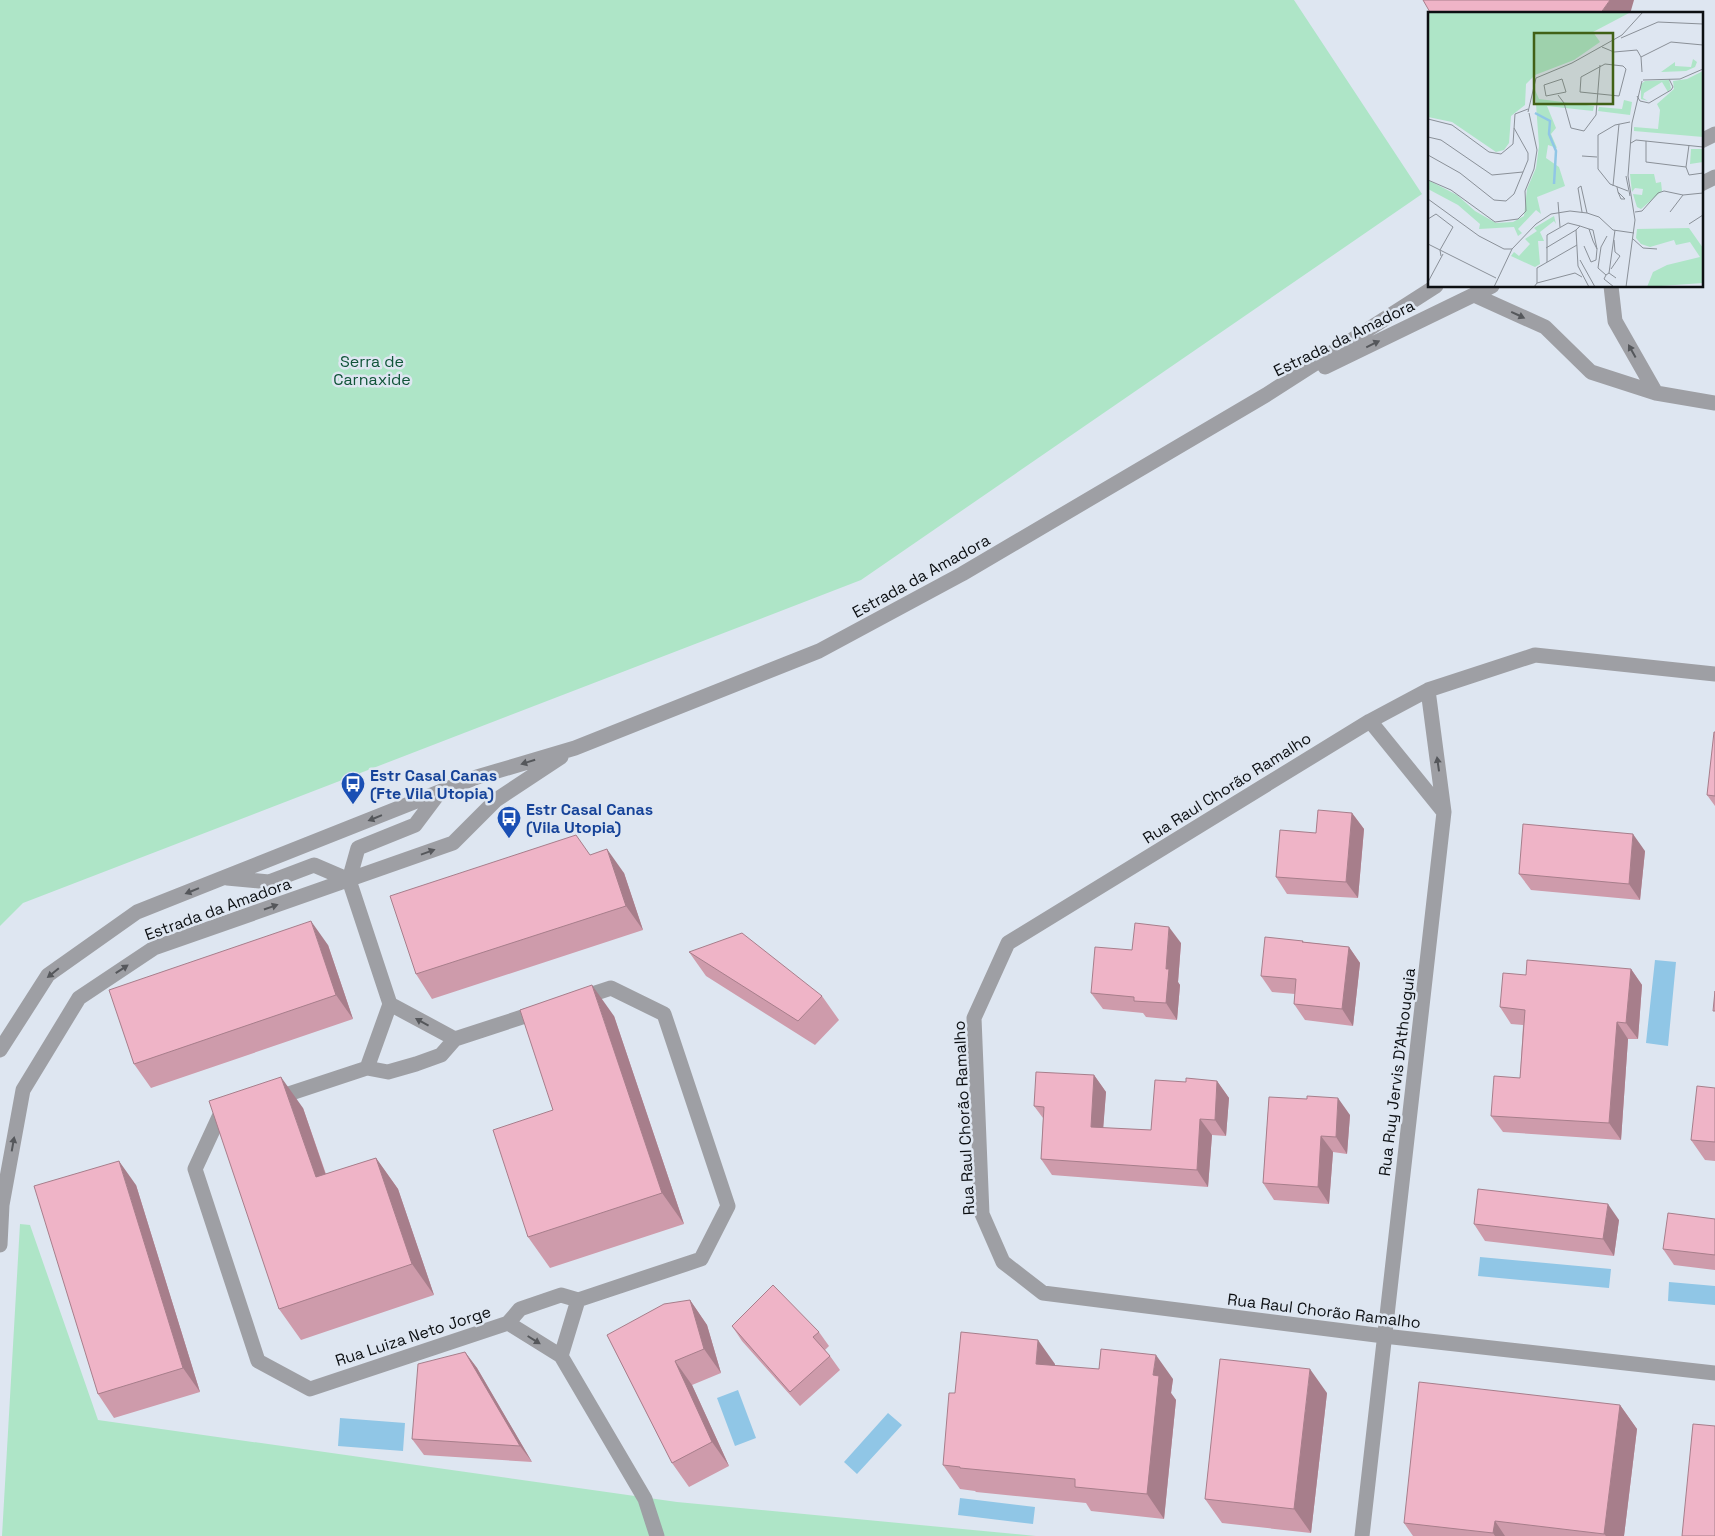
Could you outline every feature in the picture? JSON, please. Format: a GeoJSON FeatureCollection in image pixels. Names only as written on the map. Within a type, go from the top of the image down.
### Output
{"type":"FeatureCollection","features":[{"type":"Feature","properties":{"kind":"street"},"geometry":{"type":"LineString","coordinates":[[1702,140],[1715,134]]}},
{"type":"Feature","properties":{"kind":"street"},"geometry":{"type":"LineString","coordinates":[[1702,184],[1715,177]]}},
{"type":"Feature","properties":{"kind":"street","name":"Estrada da Amadora"},"geometry":{"type":"LineString","coordinates":[[0,1050],[48,976],[137,912],[440,792],[477,778],[574,748],[820,652],[962,574],[1266,395],[1433,288]]}},
{"type":"Feature","properties":{"kind":"street","name":"Estrada da Amadora"},"geometry":{"type":"LineString","coordinates":[[1266,395],[1488,288]]}},
{"type":"Feature","properties":{"kind":"street"},"geometry":{"type":"LineString","coordinates":[[1611,288],[1616,321],[1656,394]]}},
{"type":"Feature","properties":{"kind":"street"},"geometry":{"type":"LineString","coordinates":[[1474,295],[1545,328],[1591,372],[1656,394],[1715,403]]}},
{"type":"Feature","properties":{"kind":"street","name":"Rua Raul Chorão Ramalho"},"geometry":{"type":"LineString","coordinates":[[1715,674],[1535,655],[1428,690],[1370,721],[1008,943],[974,1018],[982,1214],[1004,1262],[1043,1293],[1384,1336],[1715,1373]]}},
{"type":"Feature","properties":{"kind":"street","name":"Rua Ruy Jervis D'Athouguia"},"geometry":{"type":"LineString","coordinates":[[1362,1536],[1444,812],[1428,690]]}},
{"type":"Feature","properties":{"kind":"street"},"geometry":{"type":"LineString","coordinates":[[1370,721],[1444,812]]}},
{"type":"Feature","properties":{"kind":"street","name":"Estrada da Amadora"},"geometry":{"type":"LineString","coordinates":[[0,1244],[2,1205],[23,1090],[79,998],[154,948],[452,843],[496,800],[574,748]]}},
{"type":"Feature","properties":{"kind":"street"},"geometry":{"type":"LineString","coordinates":[[367,1068],[390,1004],[349,880],[358,848],[415,825],[440,792]]}},
{"type":"Feature","properties":{"kind":"street"},"geometry":{"type":"LineString","coordinates":[[224,878],[268,882],[314,865],[349,880]]}},
{"type":"Feature","properties":{"kind":"street","name":"Rua Luiza Neto Jorge"},"geometry":{"type":"LineString","coordinates":[[611,988],[664,1014],[728,1206],[701,1259],[578,1300],[560,1296],[520,1309],[508,1323],[310,1388],[258,1361],[195,1169],[219,1117],[367,1068],[388,1072],[416,1064],[441,1055],[455,1040],[611,988]]}},
{"type":"Feature","properties":{"kind":"street"},"geometry":{"type":"LineString","coordinates":[[390,1004],[455,1040]]}},
{"type":"Feature","properties":{"kind":"street"},"geometry":{"type":"LineString","coordinates":[[560,1356],[578,1300]]}},
{"type":"Feature","properties":{"kind":"street"},"geometry":{"type":"LineString","coordinates":[[508,1323],[560,1356],[645,1499],[657,1536]]}},
{"type":"Feature","properties":{"kind":"green space","name":"Serra de Carnaxide"},"geometry":{"type":"Polygon","coordinates":[[[0,0],[1294,0],[1422,194],[861,580],[23,903],[0,926],[0,0]]]}},
{"type":"Feature","properties":{"kind":"green space"},"geometry":{"type":"Polygon","coordinates":[[[20,1224],[30,1225],[98,1420],[677,1502],[1036,1536],[2,1536],[20,1224]]]}},
{"type":"Feature","properties":{"kind":"water"},"geometry":{"type":"Polygon","coordinates":[[[1655,960],[1676,962],[1668,1046],[1646,1043],[1655,960]]]}},
{"type":"Feature","properties":{"kind":"water"},"geometry":{"type":"Polygon","coordinates":[[[1480,1257],[1611,1269],[1609,1288],[1478,1276],[1480,1257]]]}},
{"type":"Feature","properties":{"kind":"water"},"geometry":{"type":"Polygon","coordinates":[[[1669,1282],[1715,1286],[1715,1305],[1668,1301],[1669,1282]]]}},
{"type":"Feature","properties":{"kind":"water"},"geometry":{"type":"Polygon","coordinates":[[[738,1390],[756,1438],[735,1446],[717,1398],[738,1390]]]}},
{"type":"Feature","properties":{"kind":"water"},"geometry":{"type":"Polygon","coordinates":[[[888,1413],[902,1425],[857,1474],[844,1462],[888,1413]]]}},
{"type":"Feature","properties":{"kind":"water"},"geometry":{"type":"Polygon","coordinates":[[[340,1418],[405,1423],[403,1451],[338,1446],[340,1418]]]}},
{"type":"Feature","properties":{"kind":"water"},"geometry":{"type":"Polygon","coordinates":[[[960,1498],[1035,1507],[1033,1524],[958,1515],[960,1498]]]}},
{"type":"Feature","properties":{"kind":"building"},"geometry":{"type":"Polygon","coordinates":[[[1423,0],[1610,0],[1601,12],[1430,12],[1423,0]]]}},
{"type":"Feature","properties":{"kind":"building"},"geometry":{"type":"Polygon","coordinates":[[[1715,732],[1715,796],[1707,795],[1715,732]]]}},
{"type":"Feature","properties":{"kind":"building"},"geometry":{"type":"Polygon","coordinates":[[[1318,810],[1352,813],[1346,882],[1276,877],[1280,830],[1316,833],[1318,810]]]}},
{"type":"Feature","properties":{"kind":"building"},"geometry":{"type":"Polygon","coordinates":[[[1523,824],[1633,834],[1629,884],[1519,874],[1523,824]]]}},
{"type":"Feature","properties":{"kind":"building"},"geometry":{"type":"Polygon","coordinates":[[[576,835],[590,855],[607,849],[626,906],[416,974],[390,896],[576,835]]]}},
{"type":"Feature","properties":{"kind":"building"},"geometry":{"type":"Polygon","coordinates":[[[311,921],[336,995],[134,1064],[109,990],[311,921]]]}},
{"type":"Feature","properties":{"kind":"building"},"geometry":{"type":"Polygon","coordinates":[[[1135,923],[1169,927],[1166,969],[1169,969],[1166,1003],[1134,1001],[1134,997],[1091,993],[1095,947],[1132,950],[1135,923]]]}},
{"type":"Feature","properties":{"kind":"building"},"geometry":{"type":"Polygon","coordinates":[[[742,933],[822,996],[798,1021],[689,952],[742,933]]]}},
{"type":"Feature","properties":{"kind":"building"},"geometry":{"type":"Polygon","coordinates":[[[1265,937],[1349,947],[1342,1009],[1294,1004],[1296,979],[1261,976],[1265,937]]]}},
{"type":"Feature","properties":{"kind":"building"},"geometry":{"type":"Polygon","coordinates":[[[1527,960],[1631,969],[1626,1023],[1617,1022],[1609,1123],[1491,1116],[1494,1076],[1520,1078],[1525,1010],[1500,1007],[1503,973],[1526,975],[1527,960]]]}},
{"type":"Feature","properties":{"kind":"building"},"geometry":{"type":"Polygon","coordinates":[[[592,985],[662,1193],[528,1237],[493,1130],[553,1110],[520,1010],[592,985]]]}},
{"type":"Feature","properties":{"kind":"building"},"geometry":{"type":"Polygon","coordinates":[[[1715,991],[1715,1011],[1713,1011],[1715,991]]]}},
{"type":"Feature","properties":{"kind":"building"},"geometry":{"type":"Polygon","coordinates":[[[1036,1072],[1094,1075],[1091,1127],[1151,1130],[1155,1080],[1186,1082],[1186,1078],[1217,1081],[1215,1120],[1200,1119],[1197,1170],[1041,1159],[1044,1107],[1034,1106],[1036,1072]]]}},
{"type":"Feature","properties":{"kind":"building"},"geometry":{"type":"Polygon","coordinates":[[[281,1077],[316,1177],[376,1158],[412,1264],[279,1309],[209,1101],[281,1077]]]}},
{"type":"Feature","properties":{"kind":"building"},"geometry":{"type":"Polygon","coordinates":[[[1697,1086],[1715,1088],[1715,1142],[1691,1140],[1697,1086]]]}},
{"type":"Feature","properties":{"kind":"building"},"geometry":{"type":"Polygon","coordinates":[[[1307,1096],[1338,1098],[1336,1137],[1321,1136],[1318,1187],[1263,1183],[1269,1097],[1307,1099],[1307,1096]]]}},
{"type":"Feature","properties":{"kind":"building"},"geometry":{"type":"Polygon","coordinates":[[[119,1161],[183,1368],[98,1394],[34,1186],[119,1161]]]}},
{"type":"Feature","properties":{"kind":"building"},"geometry":{"type":"Polygon","coordinates":[[[1478,1189],[1608,1204],[1603,1239],[1474,1224],[1478,1189]]]}},
{"type":"Feature","properties":{"kind":"building"},"geometry":{"type":"Polygon","coordinates":[[[1668,1213],[1715,1219],[1715,1255],[1663,1249],[1668,1213]]]}},
{"type":"Feature","properties":{"kind":"building"},"geometry":{"type":"Polygon","coordinates":[[[773,1285],[819,1332],[813,1337],[830,1356],[790,1392],[732,1326],[773,1285]]]}},
{"type":"Feature","properties":{"kind":"building"},"geometry":{"type":"Polygon","coordinates":[[[690,1300],[704,1349],[675,1361],[712,1442],[672,1463],[607,1335],[664,1304],[690,1300]]]}},
{"type":"Feature","properties":{"kind":"building"},"geometry":{"type":"Polygon","coordinates":[[[961,1332],[1038,1340],[1036,1364],[1099,1369],[1101,1349],[1156,1355],[1153,1375],[1159,1376],[1147,1494],[1075,1487],[1075,1479],[943,1465],[949,1393],[955,1393],[961,1332]]]}},
{"type":"Feature","properties":{"kind":"building"},"geometry":{"type":"Polygon","coordinates":[[[465,1352],[520,1446],[412,1439],[418,1364],[465,1352]]]}},
{"type":"Feature","properties":{"kind":"building"},"geometry":{"type":"Polygon","coordinates":[[[1220,1359],[1310,1369],[1294,1509],[1205,1499],[1220,1359]]]}},
{"type":"Feature","properties":{"kind":"building"},"geometry":{"type":"Polygon","coordinates":[[[1419,1382],[1620,1405],[1604,1534],[1495,1521],[1493,1533],[1404,1523],[1419,1382]]]}},
{"type":"Feature","properties":{"kind":"building"},"geometry":{"type":"Polygon","coordinates":[[[1693,1424],[1715,1426],[1715,1536],[1682,1536],[1693,1424]]]}},
{"type":"Feature","properties":{"kind":"place","name":"Estr Casal Canas (Fte Vila Utopia)"},"geometry":{"type":"Point","coordinates":[353,805]}},
{"type":"Feature","properties":{"kind":"place","name":"Estr Casal Canas (Vila Utopia)"},"geometry":{"type":"Point","coordinates":[509,839]}}]}
